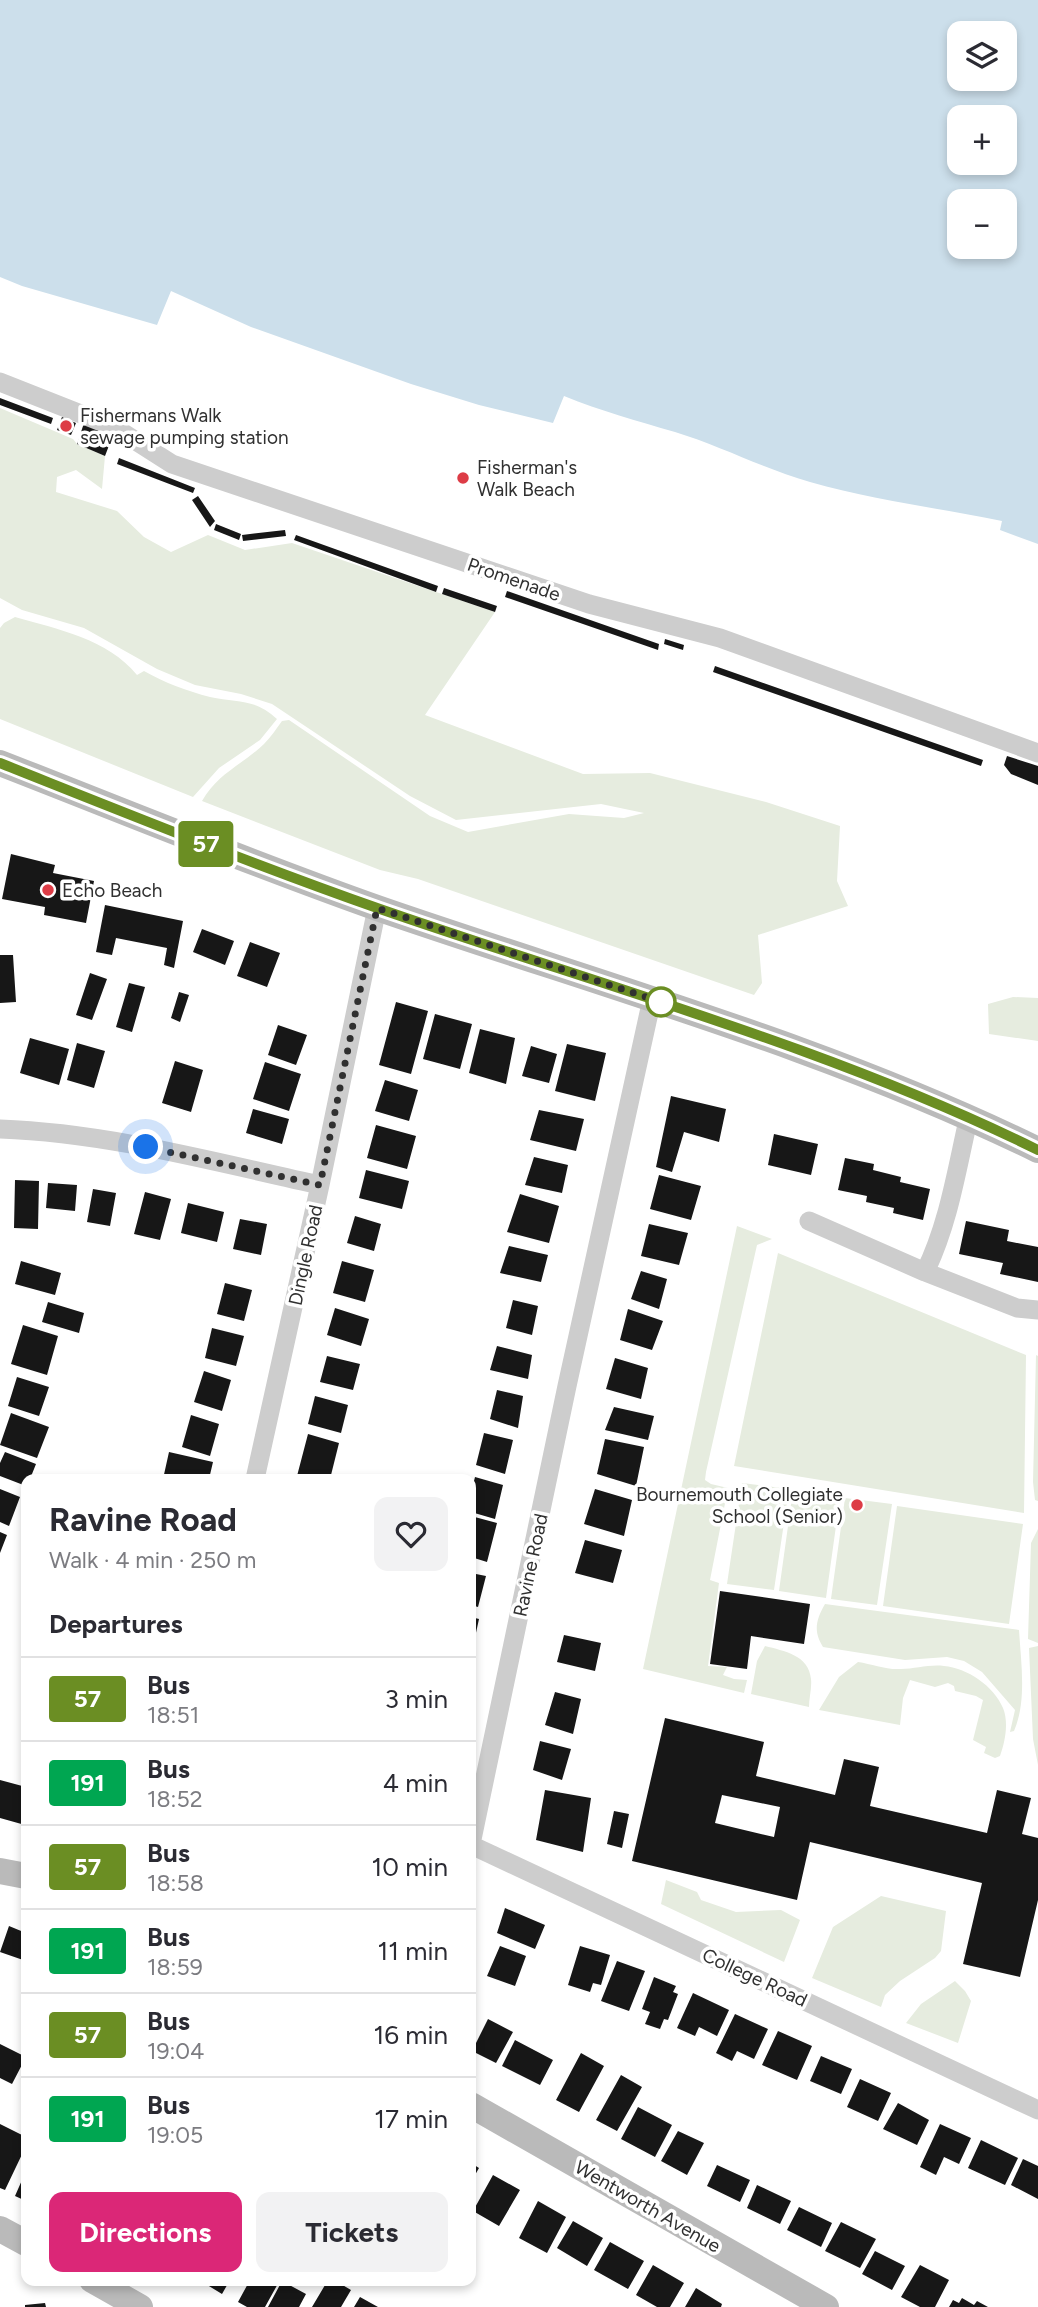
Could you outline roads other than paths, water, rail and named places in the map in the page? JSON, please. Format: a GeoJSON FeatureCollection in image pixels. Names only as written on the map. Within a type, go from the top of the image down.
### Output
{"type":"FeatureCollection","features":[{"type":"Feature","properties":{"kind":"street","name":"Promenade"},"geometry":{"type":"LineString","coordinates":[[0,382],[114,427],[172,464],[589,604],[720,638],[1038,753]]}},
{"type":"Feature","properties":{"kind":"street"},"geometry":{"type":"LineString","coordinates":[[0,763],[377,908],[757,1034],[969,1116],[1038,1150]]}},
{"type":"Feature","properties":{"kind":"street","name":"Dingle Road"},"geometry":{"type":"LineString","coordinates":[[256,1474],[320,1185],[377,908]]}},
{"type":"Feature","properties":{"kind":"street","name":"Ravine Road"},"geometry":{"type":"LineString","coordinates":[[476,1820],[652,999]]}},
{"type":"Feature","properties":{"kind":"street"},"geometry":{"type":"LineString","coordinates":[[925,1272],[944,1225],[969,1116]]}},
{"type":"Feature","properties":{"kind":"street"},"geometry":{"type":"LineString","coordinates":[[0,1129],[49,1131],[120,1141],[320,1185]]}},
{"type":"Feature","properties":{"kind":"street"},"geometry":{"type":"LineString","coordinates":[[809,1221],[925,1272],[1017,1308],[1038,1310]]}},
{"type":"Feature","properties":{"kind":"street","name":"College Road"},"geometry":{"type":"LineString","coordinates":[[476,1846],[1038,2110]]}},
{"type":"Feature","properties":{"kind":"street"},"geometry":{"type":"LineString","coordinates":[[0,1871],[21,1875]]}},
{"type":"Feature","properties":{"kind":"street","name":"Wentworth Avenue"},"geometry":{"type":"LineString","coordinates":[[476,2108],[826,2307]]}},
{"type":"Feature","properties":{"kind":"street"},"geometry":{"type":"LineString","coordinates":[[0,2228],[21,2240]]}},
{"type":"Feature","properties":{"kind":"street"},"geometry":{"type":"LineString","coordinates":[[103,2286],[140,2307]]}},
{"type":"Feature","properties":{"kind":"water"},"geometry":{"type":"Polygon","coordinates":[[[0,0],[1038,0],[1038,544],[1000,530],[1002,521],[882,499],[810,482],[692,438],[564,396],[553,423],[479,405],[411,384],[251,327],[171,291],[157,325],[22,286],[0,277],[0,0]]]}},
{"type":"Feature","properties":{"kind":"place","name":"Fishermans Walk sewage pumping station"},"geometry":{"type":"Point","coordinates":[66,426]}},
{"type":"Feature","properties":{"kind":"place","name":"Fisherman's Walk Beach"},"geometry":{"type":"Point","coordinates":[463,478]}},
{"type":"Feature","properties":{"kind":"place","name":"Echo Beach"},"geometry":{"type":"Point","coordinates":[48,890]}},
{"type":"Feature","properties":{"kind":"place","name":"Bournemouth Collegiate School (Senior)"},"geometry":{"type":"Point","coordinates":[857,1505]}}]}
